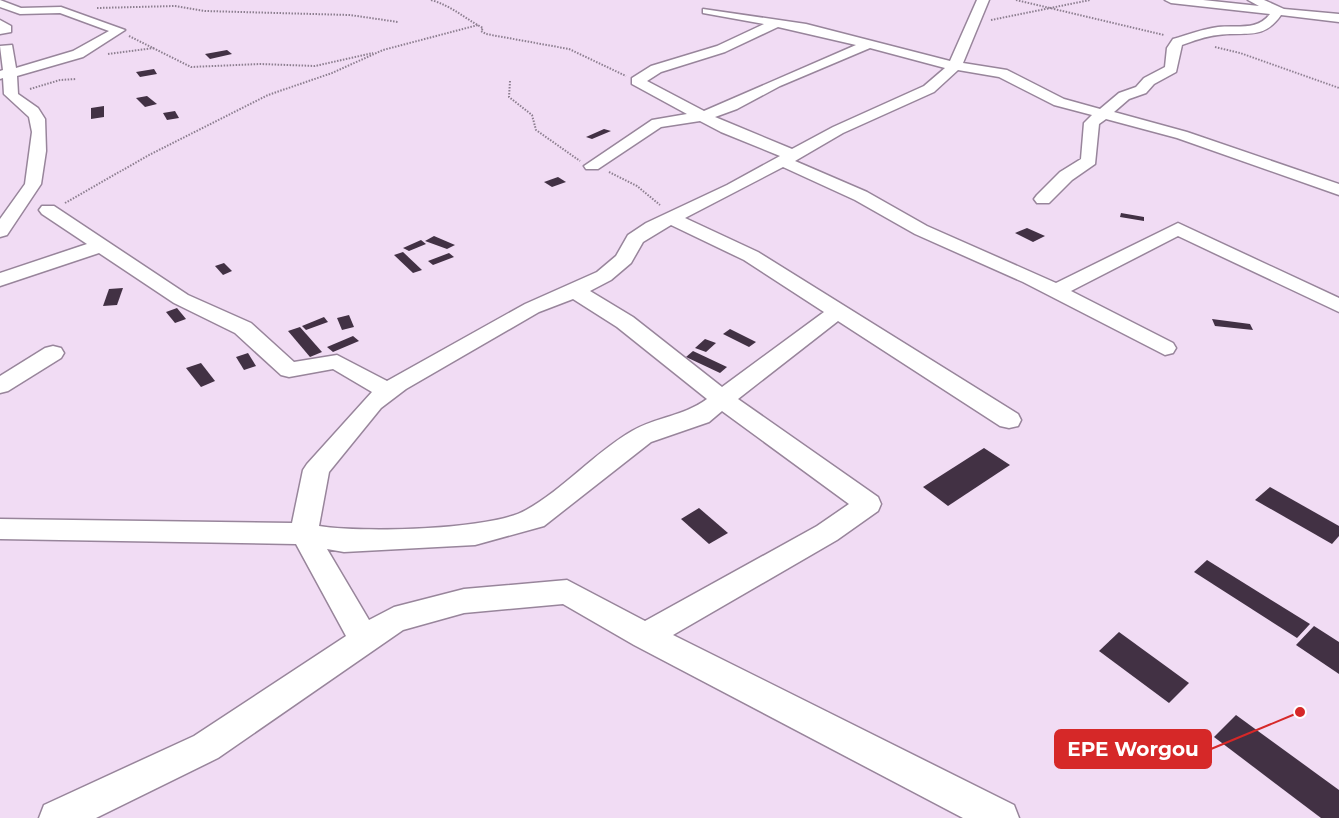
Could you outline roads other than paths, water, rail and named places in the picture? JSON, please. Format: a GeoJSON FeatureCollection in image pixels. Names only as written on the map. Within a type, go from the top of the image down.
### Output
{"type":"FeatureCollection","features":[{"type":"Feature","properties":{"kind":"street"},"geometry":{"type":"LineString","coordinates":[[364,640],[304,534],[316,470],[373,403],[532,308],[575,291],[604,276],[624,259],[635,239],[670,218],[734,189],[838,130],[929,89],[955,66],[983,0]]}},
{"type":"Feature","properties":{"kind":"street"},"geometry":{"type":"LineString","coordinates":[[1171,0],[1339,18]]}},
{"type":"Feature","properties":{"kind":"street"},"geometry":{"type":"LineString","coordinates":[[1254,0],[1279,10]]}},
{"type":"Feature","properties":{"kind":"street"},"geometry":{"type":"LineString","coordinates":[[0,3],[20,11]]}},
{"type":"Feature","properties":{"kind":"street"},"geometry":{"type":"LineString","coordinates":[[0,13],[65,5],[118,30],[78,54],[6,74]]}},
{"type":"Feature","properties":{"kind":"street"},"geometry":{"type":"LineString","coordinates":[[1042,198],[1066,176],[1089,161],[1092,153],[1090,131],[1092,123],[1124,96],[1141,90],[1149,81],[1171,69],[1173,48],[1177,42],[1216,31],[1254,30],[1268,25],[1279,10]]}},
{"type":"Feature","properties":{"kind":"street"},"geometry":{"type":"LineString","coordinates":[[708,11],[871,43],[955,66],[1002,73],[1059,102],[1182,135],[1339,190]]}},
{"type":"Feature","properties":{"kind":"street"},"geometry":{"type":"LineString","coordinates":[[777,23],[720,49],[656,69],[637,81],[726,129],[789,158],[921,230],[1056,291],[1166,348]]}},
{"type":"Feature","properties":{"kind":"street"},"geometry":{"type":"LineString","coordinates":[[0,24],[7,29],[0,30]]}},
{"type":"Feature","properties":{"kind":"street"},"geometry":{"type":"LineString","coordinates":[[592,166],[657,123],[705,116],[732,106],[775,83],[871,43]]}},
{"type":"Feature","properties":{"kind":"street"},"geometry":{"type":"LineString","coordinates":[[0,50],[8,48],[6,74],[11,94],[33,111],[39,120],[42,136],[36,155],[33,184],[0,231]]}},
{"type":"Feature","properties":{"kind":"street"},"geometry":{"type":"LineString","coordinates":[[9,110],[26,107]]}},
{"type":"Feature","properties":{"kind":"street"},"geometry":{"type":"LineString","coordinates":[[48,210],[181,299],[243,328],[289,370],[337,362],[388,392]]}},
{"type":"Feature","properties":{"kind":"street"},"geometry":{"type":"LineString","coordinates":[[670,218],[751,256],[1009,420]]}},
{"type":"Feature","properties":{"kind":"street"},"geometry":{"type":"LineString","coordinates":[[1056,291],[1178,228],[1339,306]]}},
{"type":"Feature","properties":{"kind":"street"},"geometry":{"type":"LineString","coordinates":[[0,280],[101,246]]}},
{"type":"Feature","properties":{"kind":"street"},"geometry":{"type":"LineString","coordinates":[[575,291],[625,322],[723,400],[868,504],[827,533],[645,636]]}},
{"type":"Feature","properties":{"kind":"street"},"geometry":{"type":"LineString","coordinates":[[0,529],[304,534],[344,541],[475,535],[534,519],[642,436],[700,416],[838,311]]}},
{"type":"Feature","properties":{"kind":"street"},"geometry":{"type":"LineString","coordinates":[[0,386],[53,353]]}},
{"type":"Feature","properties":{"kind":"street"},"geometry":{"type":"LineString","coordinates":[[57,818],[206,747],[394,620],[464,601],[567,592],[645,636],[1001,818]]}},
{"type":"Feature","properties":{"kind":"place","name":"EPE Worgou"},"geometry":{"type":"Point","coordinates":[1300,712]}}]}
